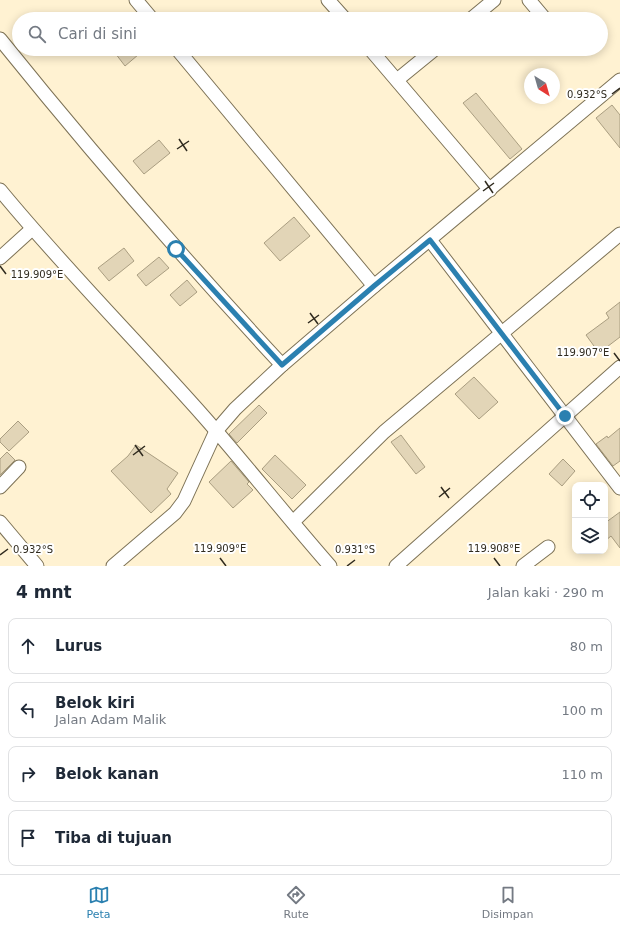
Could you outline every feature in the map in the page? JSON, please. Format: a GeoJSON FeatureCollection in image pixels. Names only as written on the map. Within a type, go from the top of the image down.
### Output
{"type":"FeatureCollection","features":[{"type":"Feature","properties":{"kind":"street"},"geometry":{"type":"LineString","coordinates":[[136,0],[146,12]]}},
{"type":"Feature","properties":{"kind":"street"},"geometry":{"type":"LineString","coordinates":[[328,0],[339,12]]}},
{"type":"Feature","properties":{"kind":"street"},"geometry":{"type":"LineString","coordinates":[[529,0],[539,12]]}},
{"type":"Feature","properties":{"kind":"street"},"geometry":{"type":"LineString","coordinates":[[477,12],[486,2]]}},
{"type":"Feature","properties":{"kind":"street"},"geometry":{"type":"LineString","coordinates":[[0,39],[12,54]]}},
{"type":"Feature","properties":{"kind":"street"},"geometry":{"type":"LineString","coordinates":[[14,56],[66,121],[176,249],[282,365]]}},
{"type":"Feature","properties":{"kind":"street"},"geometry":{"type":"LineString","coordinates":[[183,56],[374,286]]}},
{"type":"Feature","properties":{"kind":"street"},"geometry":{"type":"LineString","coordinates":[[376,56],[490,190]]}},
{"type":"Feature","properties":{"kind":"street"},"geometry":{"type":"LineString","coordinates":[[397,80],[426,56]]}},
{"type":"Feature","properties":{"kind":"street"},"geometry":{"type":"LineString","coordinates":[[113,566],[175,513],[184,501],[216,431],[235,410],[282,365],[374,286],[620,80]]}},
{"type":"Feature","properties":{"kind":"street"},"geometry":{"type":"LineString","coordinates":[[0,190],[32,229],[216,431],[330,566]]}},
{"type":"Feature","properties":{"kind":"street"},"geometry":{"type":"LineString","coordinates":[[0,258],[32,229]]}},
{"type":"Feature","properties":{"kind":"street"},"geometry":{"type":"LineString","coordinates":[[293,522],[384,432],[620,234]]}},
{"type":"Feature","properties":{"kind":"street"},"geometry":{"type":"LineString","coordinates":[[430,240],[620,488]]}},
{"type":"Feature","properties":{"kind":"street"},"geometry":{"type":"LineString","coordinates":[[396,566],[620,367]]}},
{"type":"Feature","properties":{"kind":"street"},"geometry":{"type":"LineString","coordinates":[[0,487],[19,467]]}},
{"type":"Feature","properties":{"kind":"street"},"geometry":{"type":"LineString","coordinates":[[0,522],[37,566]]}},
{"type":"Feature","properties":{"kind":"street"},"geometry":{"type":"LineString","coordinates":[[523,566],[548,547]]}},
{"type":"Feature","properties":{"kind":"building"},"geometry":{"type":"Polygon","coordinates":[[[117,56],[137,56],[125,66],[117,56]]]}},
{"type":"Feature","properties":{"kind":"building"},"geometry":{"type":"Polygon","coordinates":[[[476,93],[522,149],[510,159],[463,103],[476,93]]]}},
{"type":"Feature","properties":{"kind":"building"},"geometry":{"type":"Polygon","coordinates":[[[612,105],[620,115],[620,148],[596,118],[612,105]]]}},
{"type":"Feature","properties":{"kind":"building"},"geometry":{"type":"Polygon","coordinates":[[[159,140],[170,153],[144,174],[133,161],[159,140]]]}},
{"type":"Feature","properties":{"kind":"building"},"geometry":{"type":"Polygon","coordinates":[[[294,217],[310,236],[280,261],[264,243],[294,217]]]}},
{"type":"Feature","properties":{"kind":"building"},"geometry":{"type":"Polygon","coordinates":[[[124,248],[134,261],[109,281],[98,268],[124,248]]]}},
{"type":"Feature","properties":{"kind":"building"},"geometry":{"type":"Polygon","coordinates":[[[159,257],[169,268],[146,286],[137,275],[159,257]]]}},
{"type":"Feature","properties":{"kind":"building"},"geometry":{"type":"Polygon","coordinates":[[[187,280],[197,292],[180,306],[170,295],[187,280]]]}},
{"type":"Feature","properties":{"kind":"building"},"geometry":{"type":"Polygon","coordinates":[[[620,302],[620,337],[599,353],[586,335],[609,318],[606,313],[620,302]]]}},
{"type":"Feature","properties":{"kind":"building"},"geometry":{"type":"Polygon","coordinates":[[[474,377],[498,402],[479,419],[455,394],[474,377]]]}},
{"type":"Feature","properties":{"kind":"building"},"geometry":{"type":"Polygon","coordinates":[[[259,405],[267,413],[237,443],[229,434],[259,405]]]}},
{"type":"Feature","properties":{"kind":"building"},"geometry":{"type":"Polygon","coordinates":[[[18,421],[29,432],[9,451],[0,442],[0,439],[18,421]]]}},
{"type":"Feature","properties":{"kind":"building"},"geometry":{"type":"Polygon","coordinates":[[[620,428],[620,461],[613,466],[596,444],[607,436],[608,438],[620,428]]]}},
{"type":"Feature","properties":{"kind":"building"},"geometry":{"type":"Polygon","coordinates":[[[401,435],[425,467],[416,474],[391,442],[401,435]]]}},
{"type":"Feature","properties":{"kind":"building"},"geometry":{"type":"Polygon","coordinates":[[[136,445],[178,473],[167,489],[171,494],[151,513],[111,471],[128,456],[136,445]]]}},
{"type":"Feature","properties":{"kind":"building"},"geometry":{"type":"Polygon","coordinates":[[[7,452],[15,460],[0,475],[0,459],[7,452]]]}},
{"type":"Feature","properties":{"kind":"building"},"geometry":{"type":"Polygon","coordinates":[[[275,455],[306,485],[292,499],[262,469],[275,455]]]}},
{"type":"Feature","properties":{"kind":"building"},"geometry":{"type":"Polygon","coordinates":[[[563,459],[575,471],[562,486],[549,474],[563,459]]]}},
{"type":"Feature","properties":{"kind":"building"},"geometry":{"type":"Polygon","coordinates":[[[231,461],[249,482],[247,484],[253,490],[233,508],[209,482],[231,461]]]}},
{"type":"Feature","properties":{"kind":"building"},"geometry":{"type":"Polygon","coordinates":[[[620,512],[620,548],[611,536],[608,538],[608,521],[620,512]]]}},
{"type":"Feature","properties":{"kind":"route"},"geometry":{"type":"LineString","coordinates":[[176,249],[282,365],[430,240],[565,416]]}}]}
